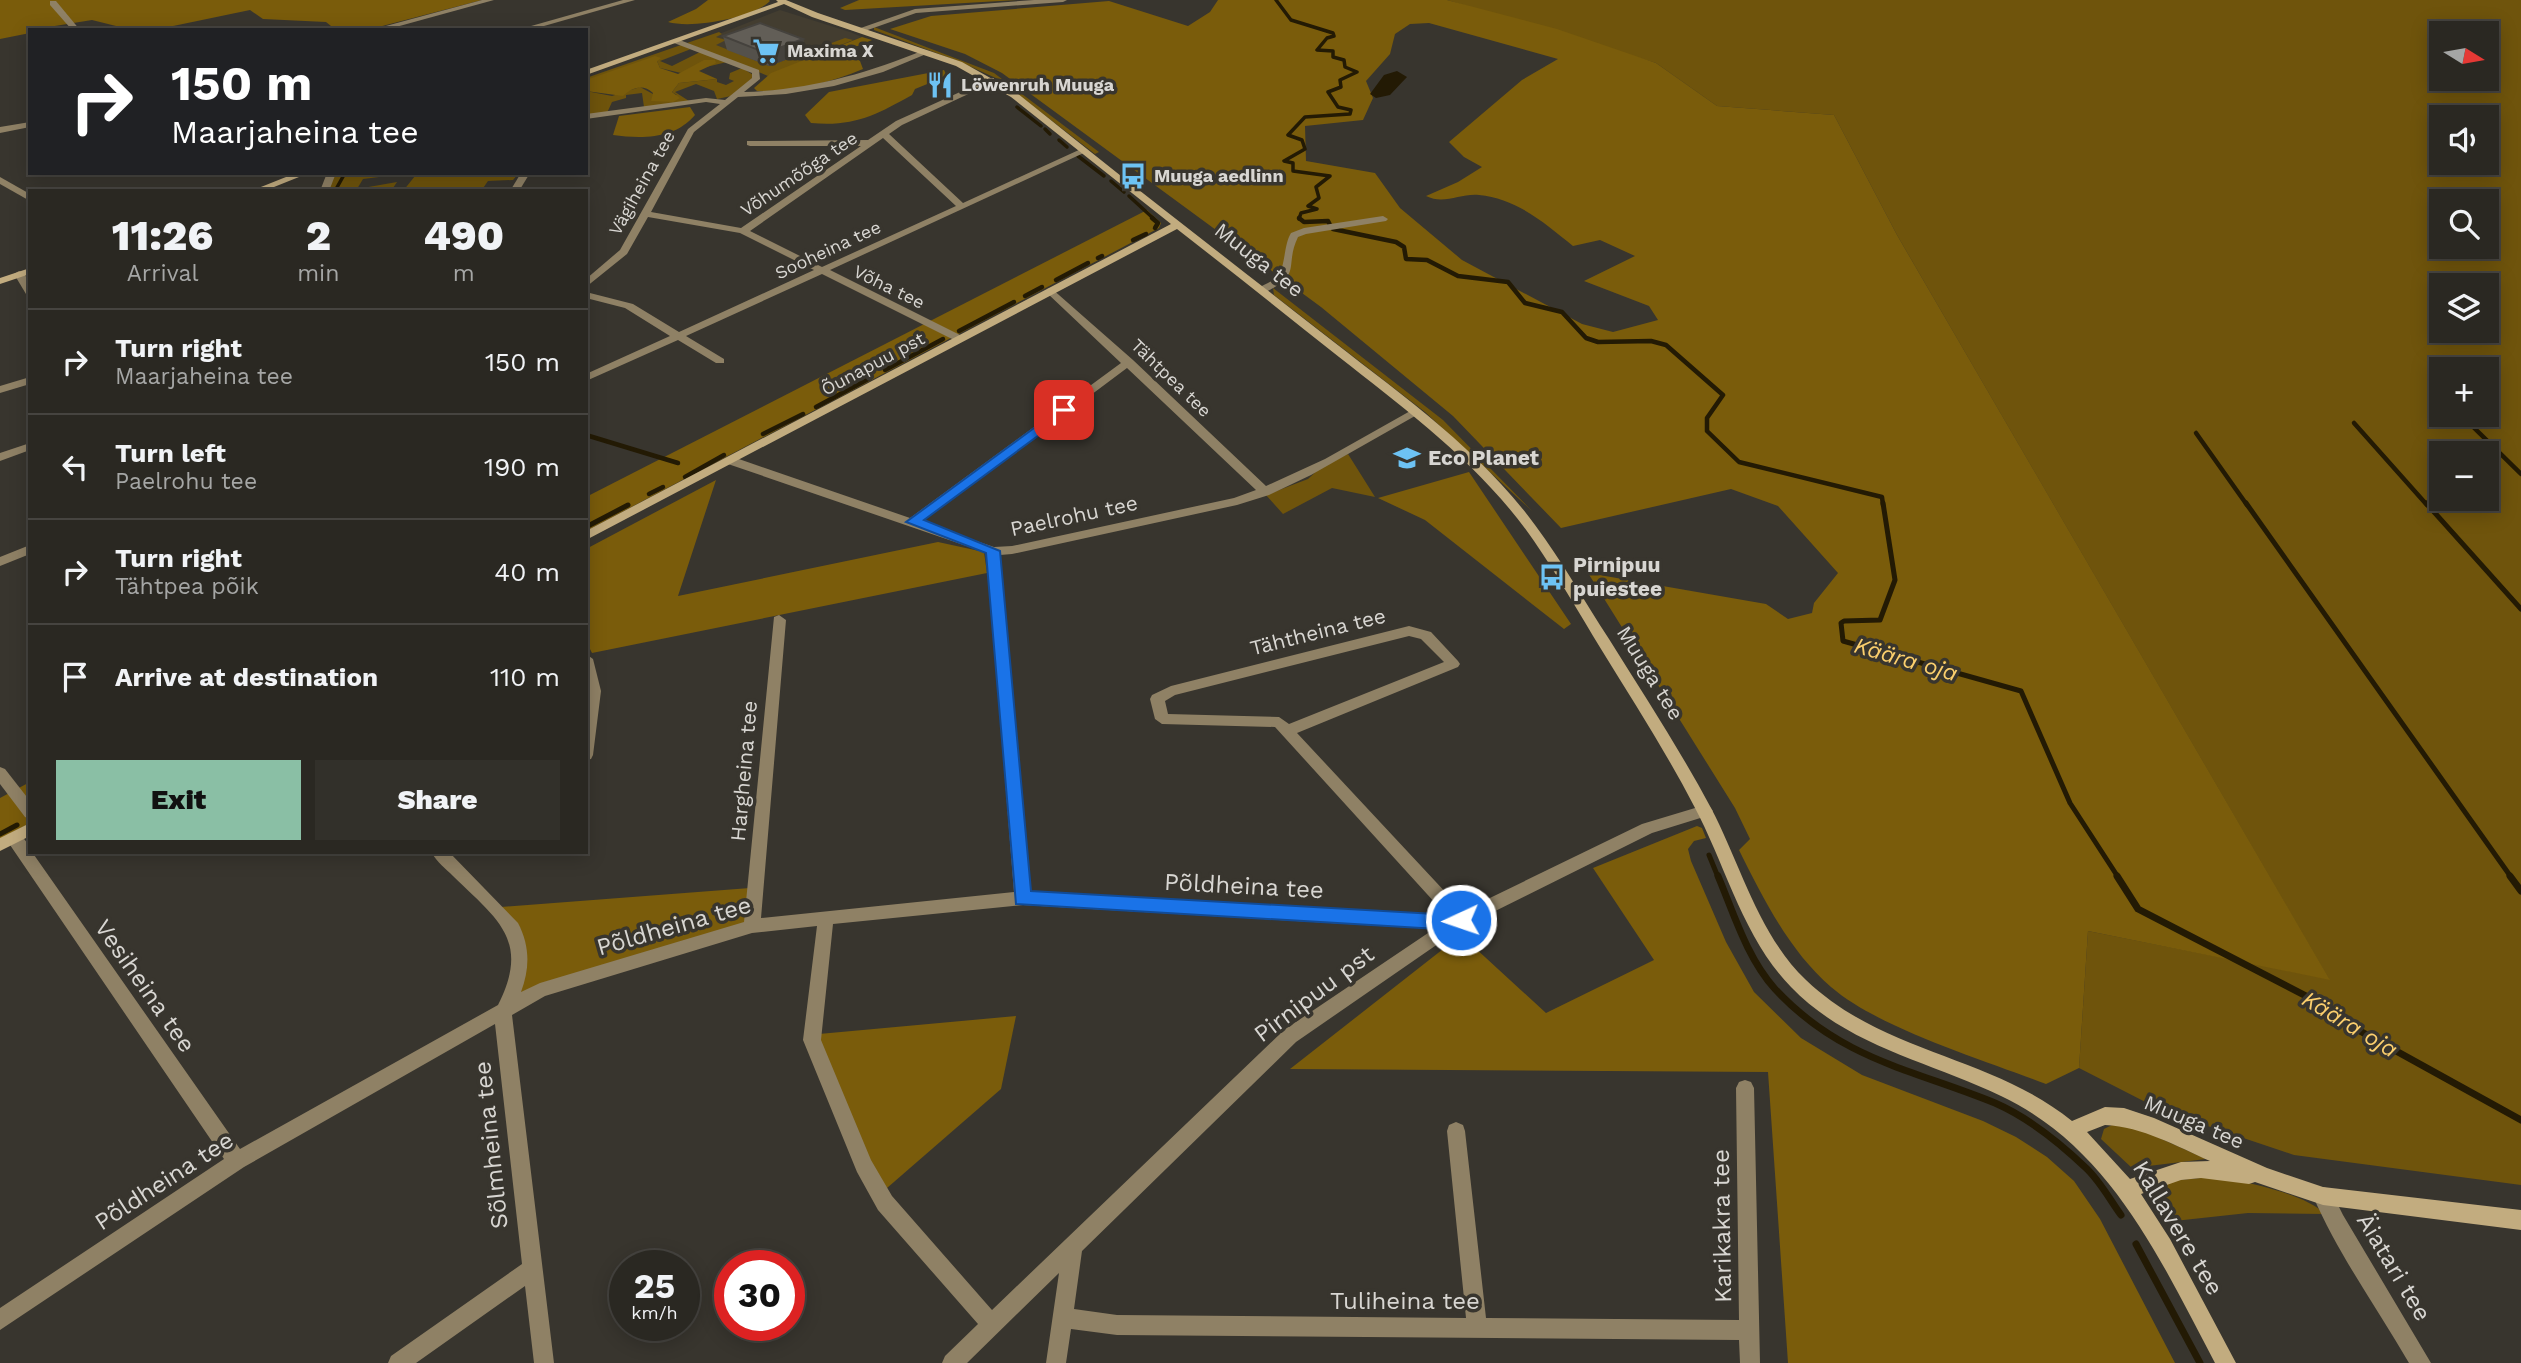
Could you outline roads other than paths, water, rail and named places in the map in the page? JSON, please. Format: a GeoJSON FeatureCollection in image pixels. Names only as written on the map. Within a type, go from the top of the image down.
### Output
{"type":"FeatureCollection","features":[{"type":"Feature","properties":{"kind":"main road","name":"Muuga tee"},"geometry":{"type":"LineString","coordinates":[[782,1],[927,52],[991,80],[1416,412],[1457,447],[1523,517],[1658,728],[1705,811],[1757,925],[1779,960],[1833,1015],[1866,1035],[1903,1052],[2009,1090],[2073,1129],[2105,1116],[2124,1117],[2147,1124],[2264,1177],[2323,1196],[2521,1220]]}},
{"type":"Feature","properties":{"kind":"main road"},"geometry":{"type":"LineString","coordinates":[[588,72],[782,1]]}},
{"type":"Feature","properties":{"kind":"main road"},"geometry":{"type":"LineString","coordinates":[[261,189],[299,175]]}},
{"type":"Feature","properties":{"kind":"main road","name":"Õunapuu pst"},"geometry":{"type":"LineString","coordinates":[[588,535],[1177,225]]}},
{"type":"Feature","properties":{"kind":"main road"},"geometry":{"type":"LineString","coordinates":[[0,281],[24,272]]}},
{"type":"Feature","properties":{"kind":"main road","name":"Kallavere tee"},"geometry":{"type":"LineString","coordinates":[[2073,1129],[2094,1148],[2128,1189],[2227,1363]]}},
{"type":"Feature","properties":{"kind":"main road","name":"Muuga tee"},"geometry":{"type":"LineString","coordinates":[[2128,1189],[2181,1171],[2201,1169],[2264,1177]]}},
{"type":"Feature","properties":{"kind":"street"},"geometry":{"type":"LineString","coordinates":[[384,28],[490,0]]}},
{"type":"Feature","properties":{"kind":"street"},"geometry":{"type":"LineString","coordinates":[[528,28],[631,0]]}},
{"type":"Feature","properties":{"kind":"street"},"geometry":{"type":"LineString","coordinates":[[859,30],[915,11],[1063,0]]}},
{"type":"Feature","properties":{"kind":"street"},"geometry":{"type":"LineString","coordinates":[[53,3],[74,28]]}},
{"type":"Feature","properties":{"kind":"street","name":"Vägiheina tee"},"geometry":{"type":"LineString","coordinates":[[588,282],[620,257],[691,131],[756,79],[756,72],[677,41]]}},
{"type":"Feature","properties":{"kind":"street"},"geometry":{"type":"LineString","coordinates":[[737,94],[811,90],[887,70],[927,52]]}},
{"type":"Feature","properties":{"kind":"street","name":"Võhumõõga tee"},"geometry":{"type":"LineString","coordinates":[[744,231],[883,133],[916,113],[991,80]]}},
{"type":"Feature","properties":{"kind":"street"},"geometry":{"type":"LineString","coordinates":[[588,117],[706,100],[725,102]]}},
{"type":"Feature","properties":{"kind":"street"},"geometry":{"type":"LineString","coordinates":[[0,131],[28,124]]}},
{"type":"Feature","properties":{"kind":"street"},"geometry":{"type":"LineString","coordinates":[[883,133],[961,206]]}},
{"type":"Feature","properties":{"kind":"street","name":"Võhumõõga tee"},"geometry":{"type":"LineString","coordinates":[[750,143],[872,143]]}},
{"type":"Feature","properties":{"kind":"street","name":"Sooheina tee"},"geometry":{"type":"LineString","coordinates":[[588,377],[1084,151]]}},
{"type":"Feature","properties":{"kind":"street"},"geometry":{"type":"LineString","coordinates":[[0,180],[28,197]]}},
{"type":"Feature","properties":{"kind":"street","name":"Võha tee"},"geometry":{"type":"LineString","coordinates":[[645,214],[744,231],[960,339]]}},
{"type":"Feature","properties":{"kind":"street"},"geometry":{"type":"LineString","coordinates":[[1261,290],[1279,282],[1286,272],[1294,235],[1383,219]]}},
{"type":"Feature","properties":{"kind":"street","name":"Tähtpea tee"},"geometry":{"type":"LineString","coordinates":[[1051,291],[1265,492]]}},
{"type":"Feature","properties":{"kind":"street"},"geometry":{"type":"LineString","coordinates":[[588,296],[629,306],[720,361]]}},
{"type":"Feature","properties":{"kind":"street"},"geometry":{"type":"LineString","coordinates":[[913,522],[1129,362]]}},
{"type":"Feature","properties":{"kind":"street"},"geometry":{"type":"LineString","coordinates":[[0,390],[28,381]]}},
{"type":"Feature","properties":{"kind":"street","name":"Paelrohu tee"},"geometry":{"type":"LineString","coordinates":[[732,461],[993,551],[1025,547],[1237,501],[1265,492],[1305,474],[1416,412]]}},
{"type":"Feature","properties":{"kind":"street"},"geometry":{"type":"LineString","coordinates":[[0,457],[28,447]]}},
{"type":"Feature","properties":{"kind":"street"},"geometry":{"type":"LineString","coordinates":[[0,562],[28,550]]}},
{"type":"Feature","properties":{"kind":"street"},"geometry":{"type":"LineString","coordinates":[[993,551],[1023,898]]}},
{"type":"Feature","properties":{"kind":"street","name":"Hargheina tee"},"geometry":{"type":"LineString","coordinates":[[752,926],[779,620]]}},
{"type":"Feature","properties":{"kind":"street","name":"Tähtheina tee"},"geometry":{"type":"LineString","coordinates":[[1409,631],[1426,635],[1453,664],[1313,721],[1287,731],[1279,722],[1162,719],[1157,699],[1171,691],[1409,631]]}},
{"type":"Feature","properties":{"kind":"street"},"geometry":{"type":"LineString","coordinates":[[588,663],[592,671],[594,691],[588,739]]}},
{"type":"Feature","properties":{"kind":"street"},"geometry":{"type":"LineString","coordinates":[[1287,731],[1458,921]]}},
{"type":"Feature","properties":{"kind":"street"},"geometry":{"type":"LineString","coordinates":[[0,773],[28,810]]}},
{"type":"Feature","properties":{"kind":"street","name":"Pirnipuu pst"},"geometry":{"type":"LineString","coordinates":[[952,1363],[1290,1036],[1458,921],[1647,828],[1705,811]]}},
{"type":"Feature","properties":{"kind":"street","name":"Vesiheina tee"},"geometry":{"type":"LineString","coordinates":[[15,838],[236,1161]]}},
{"type":"Feature","properties":{"kind":"street"},"geometry":{"type":"LineString","coordinates":[[441,854],[515,932],[520,958],[514,992],[503,1014]]}},
{"type":"Feature","properties":{"kind":"street","name":"Põldheina tee"},"geometry":{"type":"LineString","coordinates":[[0,1320],[236,1161],[503,1014],[540,990],[752,926],[1023,898],[1458,921]]}},
{"type":"Feature","properties":{"kind":"street"},"geometry":{"type":"LineString","coordinates":[[826,918],[812,1040],[864,1166],[885,1203],[991,1324]]}},
{"type":"Feature","properties":{"kind":"street","name":"Sõlmheina tee"},"geometry":{"type":"LineString","coordinates":[[503,1014],[544,1363]]}},
{"type":"Feature","properties":{"kind":"street","name":"Karikakra tee"},"geometry":{"type":"LineString","coordinates":[[1745,1088],[1750,1363]]}},
{"type":"Feature","properties":{"kind":"street"},"geometry":{"type":"LineString","coordinates":[[1456,1131],[1477,1328]]}},
{"type":"Feature","properties":{"kind":"street","name":"Äiatari tee"},"geometry":{"type":"LineString","coordinates":[[2323,1196],[2336,1223],[2421,1363]]}},
{"type":"Feature","properties":{"kind":"street"},"geometry":{"type":"LineString","coordinates":[[1056,1363],[1072,1249]]}},
{"type":"Feature","properties":{"kind":"street"},"geometry":{"type":"LineString","coordinates":[[398,1363],[531,1270]]}},
{"type":"Feature","properties":{"kind":"street","name":"Tuliheina tee"},"geometry":{"type":"LineString","coordinates":[[1062,1318],[1117,1325],[1748,1330]]}},
{"type":"Feature","properties":{"kind":"waterway","name":"Käära oja"},"geometry":{"type":"LineString","coordinates":[[1276,0],[1291,20],[1333,33],[1334,36],[1327,38],[1317,50],[1333,51],[1333,57],[1344,60],[1345,67],[1357,72],[1340,80],[1341,87],[1328,92],[1338,107],[1351,110],[1350,114],[1305,117],[1288,135],[1302,140],[1305,149],[1284,161],[1293,163],[1293,171],[1330,176],[1316,187],[1319,198],[1308,206],[1317,209],[1301,213],[1299,218]]}},
{"type":"Feature","properties":{"kind":"waterway"},"geometry":{"type":"LineString","coordinates":[[1017,107],[1041,126]]}},
{"type":"Feature","properties":{"kind":"waterway"},"geometry":{"type":"LineString","coordinates":[[1045,129],[1050,134]]}},
{"type":"Feature","properties":{"kind":"waterway"},"geometry":{"type":"LineString","coordinates":[[1059,140],[1067,147]]}},
{"type":"Feature","properties":{"kind":"waterway"},"geometry":{"type":"LineString","coordinates":[[1078,156],[1104,176]]}},
{"type":"Feature","properties":{"kind":"waterway"},"geometry":{"type":"LineString","coordinates":[[336,189],[344,175]]}},
{"type":"Feature","properties":{"kind":"waterway"},"geometry":{"type":"LineString","coordinates":[[1111,181],[1124,192]]}},
{"type":"Feature","properties":{"kind":"waterway"},"geometry":{"type":"LineString","coordinates":[[1129,196],[1154,219]]}},
{"type":"Feature","properties":{"kind":"waterway"},"geometry":{"type":"LineString","coordinates":[[1152,218],[1158,223],[1155,228]]}},
{"type":"Feature","properties":{"kind":"waterway","name":"Käära oja"},"geometry":{"type":"LineString","coordinates":[[1299,218],[1304,222],[1328,221],[1330,225]]}},
{"type":"Feature","properties":{"kind":"waterway","name":"Käära oja"},"geometry":{"type":"LineString","coordinates":[[1333,229],[1396,242],[1404,247],[1406,259],[1427,260],[1458,276],[1508,282],[1525,303],[1562,312],[1586,338],[1598,342],[1651,341],[1666,345],[1723,395],[1707,418],[1707,431],[1739,462],[1882,497],[1883,505]]}},
{"type":"Feature","properties":{"kind":"waterway"},"geometry":{"type":"LineString","coordinates":[[1133,240],[1146,234]]}},
{"type":"Feature","properties":{"kind":"waterway"},"geometry":{"type":"LineString","coordinates":[[1098,258],[1102,256]]}},
{"type":"Feature","properties":{"kind":"waterway"},"geometry":{"type":"LineString","coordinates":[[1056,280],[1088,263]]}},
{"type":"Feature","properties":{"kind":"waterway"},"geometry":{"type":"LineString","coordinates":[[1025,296],[1042,287]]}},
{"type":"Feature","properties":{"kind":"waterway"},"geometry":{"type":"LineString","coordinates":[[959,331],[1014,302]]}},
{"type":"Feature","properties":{"kind":"waterway"},"geometry":{"type":"LineString","coordinates":[[885,370],[943,339]]}},
{"type":"Feature","properties":{"kind":"waterway"},"geometry":{"type":"LineString","coordinates":[[816,407],[870,378]]}},
{"type":"Feature","properties":{"kind":"waterway"},"geometry":{"type":"LineString","coordinates":[[763,434],[803,414]]}},
{"type":"Feature","properties":{"kind":"waterway"},"geometry":{"type":"LineString","coordinates":[[2354,423],[2427,505]]}},
{"type":"Feature","properties":{"kind":"waterway"},"geometry":{"type":"LineString","coordinates":[[2473,427],[2521,474]]}},
{"type":"Feature","properties":{"kind":"waterway"},"geometry":{"type":"LineString","coordinates":[[2196,433],[2247,505]]}},
{"type":"Feature","properties":{"kind":"waterway"},"geometry":{"type":"LineString","coordinates":[[588,436],[678,463]]}},
{"type":"Feature","properties":{"kind":"waterway"},"geometry":{"type":"LineString","coordinates":[[685,477],[724,455]]}},
{"type":"Feature","properties":{"kind":"waterway"},"geometry":{"type":"LineString","coordinates":[[649,494],[663,487]]}},
{"type":"Feature","properties":{"kind":"waterway","name":"Käära oja"},"geometry":{"type":"LineString","coordinates":[[1883,503],[1895,580],[1880,620],[1844,621],[1841,623],[1843,641],[2021,691],[2070,803],[2118,877]]}},
{"type":"Feature","properties":{"kind":"waterway"},"geometry":{"type":"LineString","coordinates":[[2246,503],[2511,877]]}},
{"type":"Feature","properties":{"kind":"waterway"},"geometry":{"type":"LineString","coordinates":[[2426,503],[2521,609]]}},
{"type":"Feature","properties":{"kind":"waterway"},"geometry":{"type":"LineString","coordinates":[[588,526],[628,505]]}},
{"type":"Feature","properties":{"kind":"waterway"},"geometry":{"type":"LineString","coordinates":[[0,834],[17,825]]}},
{"type":"Feature","properties":{"kind":"waterway"},"geometry":{"type":"LineString","coordinates":[[1709,855],[1718,877]]}},
{"type":"Feature","properties":{"kind":"waterway"},"geometry":{"type":"LineString","coordinates":[[1718,876],[1757,964],[1775,989],[1800,1013],[1826,1032],[1879,1060],[1995,1103],[2031,1123],[2086,1168],[2121,1215]]}},
{"type":"Feature","properties":{"kind":"waterway","name":"Käära oja"},"geometry":{"type":"LineString","coordinates":[[2117,876],[2138,909],[2335,1011],[2340,1020],[2521,1120]]}},
{"type":"Feature","properties":{"kind":"waterway"},"geometry":{"type":"LineString","coordinates":[[2510,876],[2521,891]]}},
{"type":"Feature","properties":{"kind":"waterway"},"geometry":{"type":"LineString","coordinates":[[2136,1244],[2200,1363]]}},
{"type":"Feature","properties":{"kind":"place","name":"Maxima X"},"geometry":{"type":"Point","coordinates":[766,51]}},
{"type":"Feature","properties":{"kind":"place","name":"Löwenruh Muuga"},"geometry":{"type":"Point","coordinates":[940,85]}},
{"type":"Feature","properties":{"kind":"place","name":"Muuga aedlinn"},"geometry":{"type":"Point","coordinates":[1133,176]}},
{"type":"Feature","properties":{"kind":"place","name":"Eco Planet"},"geometry":{"type":"Point","coordinates":[1407,458]}},
{"type":"Feature","properties":{"kind":"place","name":"Pirnipuu puiestee"},"geometry":{"type":"Point","coordinates":[1552,577]}}]}
